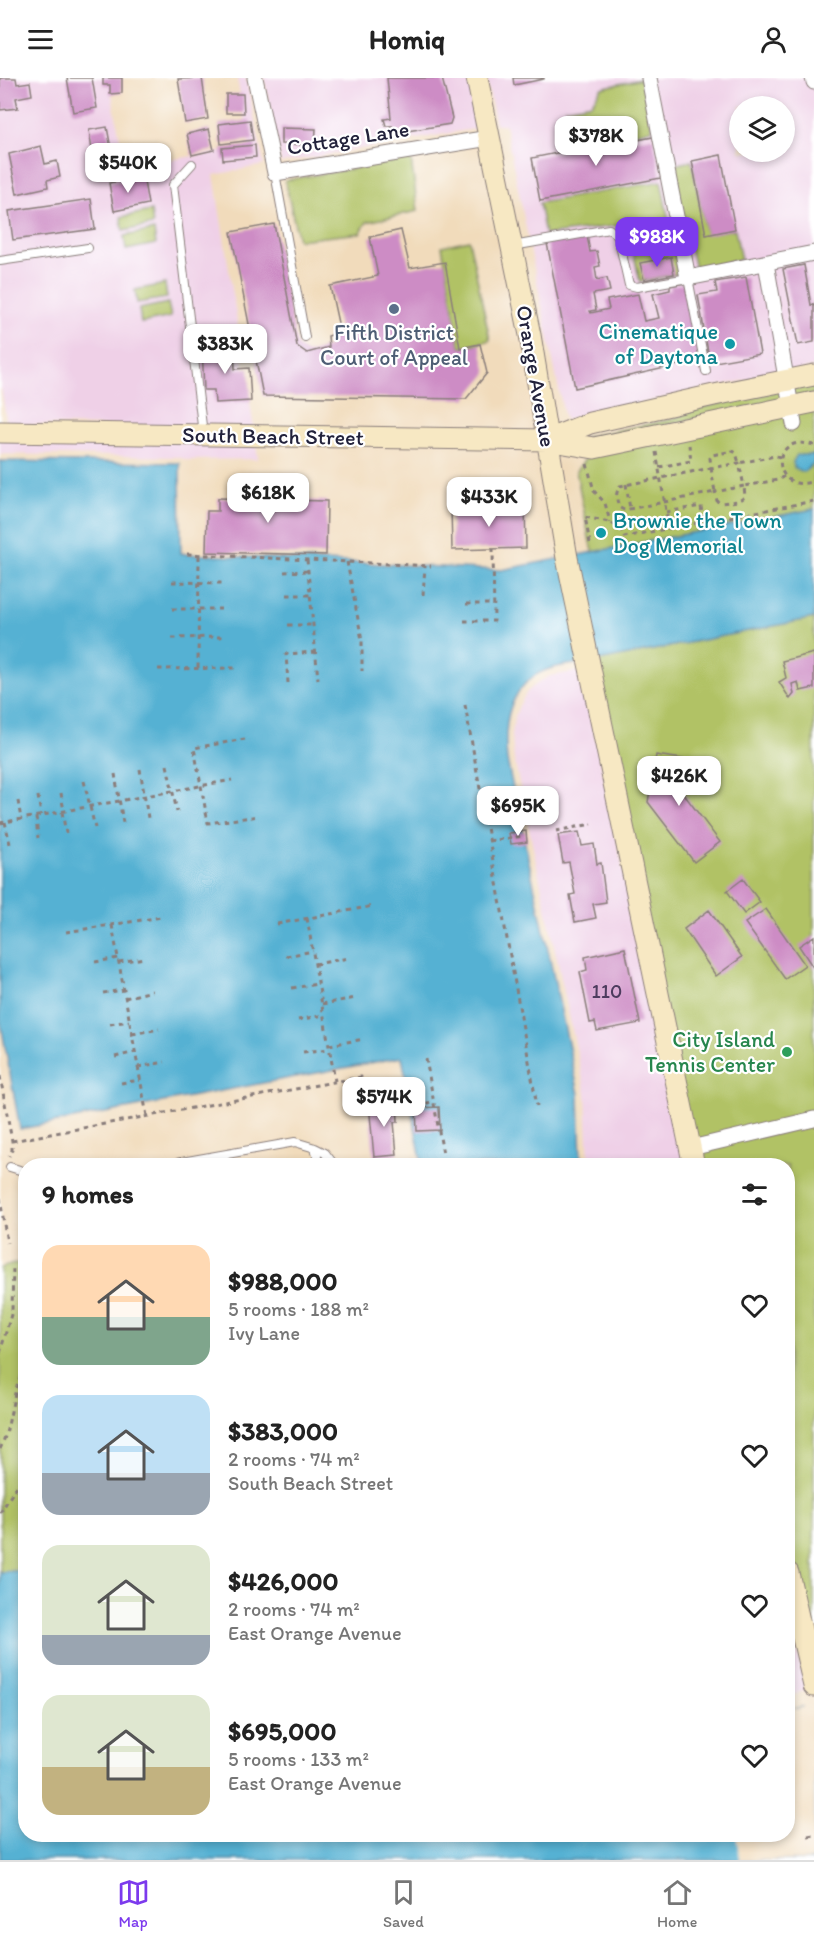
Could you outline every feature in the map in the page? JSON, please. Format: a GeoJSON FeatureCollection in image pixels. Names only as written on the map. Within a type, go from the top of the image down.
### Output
{"type":"FeatureCollection","features":[{"type":"Feature","properties":{"kind":"street","name":"Cottage Lane"},"geometry":{"type":"LineString","coordinates":[[255,78],[275,173],[489,138]]}},
{"type":"Feature","properties":{"kind":"street","name":"Orange Avenue"},"geometry":{"type":"LineString","coordinates":[[477,78],[530,335],[564,546],[693,1157]]}},
{"type":"Feature","properties":{"kind":"street"},"geometry":{"type":"LineString","coordinates":[[649,78],[688,278],[814,253]]}},
{"type":"Feature","properties":{"kind":"street"},"geometry":{"type":"LineString","coordinates":[[766,263],[793,415]]}},
{"type":"Feature","properties":{"kind":"street","name":"South Beach Street"},"geometry":{"type":"LineString","coordinates":[[547,440],[590,423],[714,394],[814,375]]}},
{"type":"Feature","properties":{"kind":"street","name":"South Beach Street"},"geometry":{"type":"LineString","coordinates":[[0,432],[547,440],[594,448],[793,415],[814,402]]}},
{"type":"Feature","properties":{"kind":"street"},"geometry":{"type":"LineString","coordinates":[[693,1157],[814,1119]]}},
{"type":"Feature","properties":{"kind":"street"},"geometry":{"type":"LineString","coordinates":[[795,1603],[814,1686]]}},
{"type":"Feature","properties":{"kind":"lane"},"geometry":{"type":"LineString","coordinates":[[192,164],[173,185],[203,435]]}},
{"type":"Feature","properties":{"kind":"lane"},"geometry":{"type":"LineString","coordinates":[[275,173],[305,336]]}},
{"type":"Feature","properties":{"kind":"lane"},"geometry":{"type":"LineString","coordinates":[[511,247],[609,229],[618,236],[629,285],[637,287],[688,278],[706,371]]}},
{"type":"Feature","properties":{"kind":"lane"},"geometry":{"type":"LineString","coordinates":[[0,261],[88,248]]}},
{"type":"Feature","properties":{"kind":"lane"},"geometry":{"type":"LineString","coordinates":[[201,1158],[296,1142],[315,1148],[325,1153],[329,1158]]}},
{"type":"Feature","properties":{"kind":"lane"},"geometry":{"type":"LineString","coordinates":[[315,1148],[317,1158]]}},
{"type":"Feature","properties":{"kind":"lane"},"geometry":{"type":"LineString","coordinates":[[9,1163],[18,1168]]}},
{"type":"Feature","properties":{"kind":"path"},"geometry":{"type":"LineString","coordinates":[[659,467],[691,461],[689,444]]}},
{"type":"Feature","properties":{"kind":"path"},"geometry":{"type":"LineString","coordinates":[[814,445],[794,444],[785,450],[781,457],[781,471],[784,476],[796,483],[814,481]]}},
{"type":"Feature","properties":{"kind":"path"},"geometry":{"type":"LineString","coordinates":[[656,450],[669,529]]}},
{"type":"Feature","properties":{"kind":"path"},"geometry":{"type":"LineString","coordinates":[[728,450],[736,453],[745,497],[739,501],[720,503],[717,501],[711,468],[711,455],[728,450]]}},
{"type":"Feature","properties":{"kind":"path"},"geometry":{"type":"LineString","coordinates":[[781,457],[775,456],[626,484],[620,486],[616,495],[620,508],[624,510],[778,480],[784,476]]}},
{"type":"Feature","properties":{"kind":"path"},"geometry":{"type":"LineString","coordinates":[[587,462],[594,491],[605,503],[610,522]]}},
{"type":"Feature","properties":{"kind":"path"},"geometry":{"type":"LineString","coordinates":[[626,484],[630,509]]}},
{"type":"Feature","properties":{"kind":"path"},"geometry":{"type":"LineString","coordinates":[[590,543],[585,517],[610,522],[619,527],[624,537],[814,501]]}},
{"type":"Feature","properties":{"kind":"path"},"geometry":{"type":"LineString","coordinates":[[666,512],[701,506],[704,522]]}},
{"type":"Feature","properties":{"kind":"path"},"geometry":{"type":"LineString","coordinates":[[464,621],[494,621],[493,549]]}},
{"type":"Feature","properties":{"kind":"path"},"geometry":{"type":"LineString","coordinates":[[187,554],[431,566]]}},
{"type":"Feature","properties":{"kind":"path"},"geometry":{"type":"LineString","coordinates":[[198,668],[199,554]]}},
{"type":"Feature","properties":{"kind":"path"},"geometry":{"type":"LineString","coordinates":[[307,560],[318,679]]}},
{"type":"Feature","properties":{"kind":"path"},"geometry":{"type":"LineString","coordinates":[[347,562],[362,640],[362,671]]}},
{"type":"Feature","properties":{"kind":"path"},"geometry":{"type":"LineString","coordinates":[[423,595],[426,566]]}},
{"type":"Feature","properties":{"kind":"path"},"geometry":{"type":"LineString","coordinates":[[284,572],[308,571]]}},
{"type":"Feature","properties":{"kind":"path"},"geometry":{"type":"LineString","coordinates":[[172,582],[222,583]]}},
{"type":"Feature","properties":{"kind":"path"},"geometry":{"type":"LineString","coordinates":[[286,595],[310,595]]}},
{"type":"Feature","properties":{"kind":"path"},"geometry":{"type":"LineString","coordinates":[[466,604],[494,604]]}},
{"type":"Feature","properties":{"kind":"path"},"geometry":{"type":"LineString","coordinates":[[172,609],[222,609]]}},
{"type":"Feature","properties":{"kind":"path"},"geometry":{"type":"LineString","coordinates":[[288,625],[313,625]]}},
{"type":"Feature","properties":{"kind":"path"},"geometry":{"type":"LineString","coordinates":[[172,638],[222,637]]}},
{"type":"Feature","properties":{"kind":"path"},"geometry":{"type":"LineString","coordinates":[[288,683],[285,654],[315,652]]}},
{"type":"Feature","properties":{"kind":"path"},"geometry":{"type":"LineString","coordinates":[[158,669],[235,668]]}},
{"type":"Feature","properties":{"kind":"path"},"geometry":{"type":"LineString","coordinates":[[465,705],[537,1106]]}},
{"type":"Feature","properties":{"kind":"path"},"geometry":{"type":"LineString","coordinates":[[245,738],[194,748],[208,824],[259,816]]}},
{"type":"Feature","properties":{"kind":"path"},"geometry":{"type":"LineString","coordinates":[[167,765],[177,812]]}},
{"type":"Feature","properties":{"kind":"path"},"geometry":{"type":"LineString","coordinates":[[140,769],[148,818]]}},
{"type":"Feature","properties":{"kind":"path"},"geometry":{"type":"LineString","coordinates":[[115,774],[123,824]]}},
{"type":"Feature","properties":{"kind":"path"},"geometry":{"type":"LineString","coordinates":[[0,823],[231,780]]}},
{"type":"Feature","properties":{"kind":"path"},"geometry":{"type":"LineString","coordinates":[[84,781],[94,828]]}},
{"type":"Feature","properties":{"kind":"path"},"geometry":{"type":"LineString","coordinates":[[61,793],[66,833]]}},
{"type":"Feature","properties":{"kind":"path"},"geometry":{"type":"LineString","coordinates":[[38,796],[41,816]]}},
{"type":"Feature","properties":{"kind":"path"},"geometry":{"type":"LineString","coordinates":[[18,801],[21,820]]}},
{"type":"Feature","properties":{"kind":"path"},"geometry":{"type":"LineString","coordinates":[[36,817],[38,838]]}},
{"type":"Feature","properties":{"kind":"path"},"geometry":{"type":"LineString","coordinates":[[5,822],[10,843]]}},
{"type":"Feature","properties":{"kind":"path"},"geometry":{"type":"LineString","coordinates":[[556,831],[592,824]]}},
{"type":"Feature","properties":{"kind":"path"},"geometry":{"type":"LineString","coordinates":[[489,841],[523,836]]}},
{"type":"Feature","properties":{"kind":"path"},"geometry":{"type":"LineString","coordinates":[[277,924],[373,906]]}},
{"type":"Feature","properties":{"kind":"path"},"geometry":{"type":"LineString","coordinates":[[66,932],[161,917]]}},
{"type":"Feature","properties":{"kind":"path"},"geometry":{"type":"LineString","coordinates":[[307,918],[335,1081]]}},
{"type":"Feature","properties":{"kind":"path"},"geometry":{"type":"LineString","coordinates":[[112,925],[147,1116]]}},
{"type":"Feature","properties":{"kind":"path"},"geometry":{"type":"LineString","coordinates":[[286,956],[313,951]]}},
{"type":"Feature","properties":{"kind":"path"},"geometry":{"type":"LineString","coordinates":[[95,963],[144,958]]}},
{"type":"Feature","properties":{"kind":"path"},"geometry":{"type":"LineString","coordinates":[[315,964],[349,958]]}},
{"type":"Feature","properties":{"kind":"path"},"geometry":{"type":"LineString","coordinates":[[292,988],[318,984]]}},
{"type":"Feature","properties":{"kind":"path"},"geometry":{"type":"LineString","coordinates":[[103,993],[124,990]]}},
{"type":"Feature","properties":{"kind":"path"},"geometry":{"type":"LineString","coordinates":[[125,998],[152,991]]}},
{"type":"Feature","properties":{"kind":"path"},"geometry":{"type":"LineString","coordinates":[[322,1004],[356,998]]}},
{"type":"Feature","properties":{"kind":"path"},"geometry":{"type":"LineString","coordinates":[[298,1020],[324,1015]]}},
{"type":"Feature","properties":{"kind":"path"},"geometry":{"type":"LineString","coordinates":[[110,1024],[130,1021]]}},
{"type":"Feature","properties":{"kind":"path"},"geometry":{"type":"LineString","coordinates":[[132,1034],[159,1029]]}},
{"type":"Feature","properties":{"kind":"path"},"geometry":{"type":"LineString","coordinates":[[303,1052],[364,1040]]}},
{"type":"Feature","properties":{"kind":"path"},"geometry":{"type":"LineString","coordinates":[[115,1057],[136,1052]]}},
{"type":"Feature","properties":{"kind":"path"},"geometry":{"type":"LineString","coordinates":[[426,1059],[443,1154]]}},
{"type":"Feature","properties":{"kind":"path"},"geometry":{"type":"LineString","coordinates":[[138,1067],[165,1062]]}},
{"type":"Feature","properties":{"kind":"path"},"geometry":{"type":"LineString","coordinates":[[0,1076],[12,1141],[9,1163]]}},
{"type":"Feature","properties":{"kind":"path"},"geometry":{"type":"LineString","coordinates":[[12,1141],[361,1077],[368,1113],[433,1102]]}},
{"type":"Feature","properties":{"kind":"path"},"geometry":{"type":"LineString","coordinates":[[121,1083],[141,1080]]}},
{"type":"Feature","properties":{"kind":"path"},"geometry":{"type":"LineString","coordinates":[[0,1198],[7,1243]]}},
{"type":"Feature","properties":{"kind":"path"},"geometry":{"type":"LineString","coordinates":[[0,1353],[12,1311],[13,1265]]}},
{"type":"Feature","properties":{"kind":"path"},"geometry":{"type":"LineString","coordinates":[[0,1449],[6,1437],[18,1386]]}},
{"type":"Feature","properties":{"kind":"path"},"geometry":{"type":"LineString","coordinates":[[0,1513],[18,1484]]}},
{"type":"Feature","properties":{"kind":"path"},"geometry":{"type":"LineString","coordinates":[[808,1836],[814,1835]]}},
{"type":"Feature","properties":{"kind":"shaded area"},"geometry":{"type":"Polygon","coordinates":[[[0,78],[109,78],[125,167],[250,147],[237,78],[246,78],[264,165],[214,175],[254,429],[7,424],[0,382],[0,78]]]}},
{"type":"Feature","properties":{"kind":"shaded area"},"geometry":{"type":"Polygon","coordinates":[[[264,78],[469,78],[479,128],[281,163],[264,78]]]}},
{"type":"Feature","properties":{"kind":"shaded area"},"geometry":{"type":"Polygon","coordinates":[[[486,78],[814,78],[814,367],[565,420],[505,124],[496,125],[486,78]]]}},
{"type":"Feature","properties":{"kind":"shaded area"},"geometry":{"type":"Polygon","coordinates":[[[0,439],[256,444],[258,459],[186,460],[179,457],[0,454],[0,439]]]}},
{"type":"Feature","properties":{"kind":"shaded area"},"geometry":{"type":"Polygon","coordinates":[[[581,671],[685,1158],[589,1158],[586,1094],[514,759],[512,736],[514,719],[527,692],[550,676],[581,671]]]}},
{"type":"Feature","properties":{"kind":"shaded area"},"geometry":{"type":"Polygon","coordinates":[[[795,1641],[806,1689],[795,1694],[795,1641]]]}},
{"type":"Feature","properties":{"kind":"green space"},"geometry":{"type":"Polygon","coordinates":[[[641,79],[652,129],[606,140],[605,133],[575,139],[566,108],[592,103],[601,88],[641,79]]]}},
{"type":"Feature","properties":{"kind":"green space"},"geometry":{"type":"Polygon","coordinates":[[[411,159],[418,211],[367,222],[360,233],[298,240],[285,180],[411,159]]]}},
{"type":"Feature","properties":{"kind":"green space"},"geometry":{"type":"Polygon","coordinates":[[[692,161],[706,234],[735,229],[741,260],[695,270],[673,165],[692,161]]]}},
{"type":"Feature","properties":{"kind":"green space"},"geometry":{"type":"Polygon","coordinates":[[[661,181],[679,274],[640,282],[629,232],[622,225],[545,235],[539,203],[661,181]]]}},
{"type":"Feature","properties":{"kind":"green space"},"geometry":{"type":"Polygon","coordinates":[[[151,211],[153,225],[123,231],[121,217],[151,211]]]}},
{"type":"Feature","properties":{"kind":"green space"},"geometry":{"type":"Polygon","coordinates":[[[154,230],[156,244],[126,250],[124,236],[154,230]]]}},
{"type":"Feature","properties":{"kind":"green space"},"geometry":{"type":"Polygon","coordinates":[[[469,240],[490,340],[460,348],[442,246],[469,240]]]}},
{"type":"Feature","properties":{"kind":"green space"},"geometry":{"type":"Polygon","coordinates":[[[165,284],[167,298],[137,303],[135,290],[165,284]]]}},
{"type":"Feature","properties":{"kind":"green space"},"geometry":{"type":"Polygon","coordinates":[[[168,303],[171,317],[141,323],[139,309],[168,303]]]}},
{"type":"Feature","properties":{"kind":"green space"},"geometry":{"type":"Polygon","coordinates":[[[814,383],[814,394],[599,439],[585,437],[673,419],[694,409],[814,383]]]}},
{"type":"Feature","properties":{"kind":"green space"},"geometry":{"type":"Polygon","coordinates":[[[814,402],[814,509],[594,552],[590,543],[576,471],[594,448],[814,402]]]}},
{"type":"Feature","properties":{"kind":"green space"},"geometry":{"type":"Polygon","coordinates":[[[814,618],[814,1664],[795,1584],[795,1158],[693,1158],[588,663],[814,618]]]}},
{"type":"Feature","properties":{"kind":"green space"},"geometry":{"type":"Polygon","coordinates":[[[18,1263],[18,1571],[0,1572],[0,1268],[18,1263]]]}},
{"type":"Feature","properties":{"kind":"water"},"geometry":{"type":"Polygon","coordinates":[[[797,455],[814,455],[814,463],[802,472],[794,468],[793,462],[797,455]]]}},
{"type":"Feature","properties":{"kind":"water"},"geometry":{"type":"Polygon","coordinates":[[[0,461],[180,463],[181,553],[187,554],[501,570],[814,509],[814,618],[549,669],[533,677],[524,685],[512,704],[506,736],[507,760],[579,1094],[581,1158],[421,1158],[402,1057],[20,1129],[0,1019],[0,461]]]}},
{"type":"Feature","properties":{"kind":"water"},"geometry":{"type":"Polygon","coordinates":[[[18,1571],[18,1842],[795,1842],[795,1709],[814,1704],[814,1860],[0,1860],[0,1572],[18,1571]]]}},
{"type":"Feature","properties":{"kind":"pier"},"geometry":{"type":"Polygon","coordinates":[[[814,1701],[814,1860],[740,1860],[737,1842],[795,1842],[795,1709],[804,1707],[803,1704],[814,1701]]]}},
{"type":"Feature","properties":{"kind":"building"},"geometry":{"type":"Polygon","coordinates":[[[0,78],[16,78],[17,84],[30,82],[32,95],[16,98],[18,108],[0,110],[0,78]]]}},
{"type":"Feature","properties":{"kind":"building"},"geometry":{"type":"Polygon","coordinates":[[[67,78],[92,78],[97,108],[73,112],[67,78]]]}},
{"type":"Feature","properties":{"kind":"building"},"geometry":{"type":"Polygon","coordinates":[[[103,78],[122,78],[122,93],[110,94],[110,85],[103,85],[103,78]]]}},
{"type":"Feature","properties":{"kind":"building"},"geometry":{"type":"Polygon","coordinates":[[[202,78],[208,119],[185,123],[178,79],[202,78]]]}},
{"type":"Feature","properties":{"kind":"building"},"geometry":{"type":"Polygon","coordinates":[[[387,78],[442,78],[452,118],[450,124],[392,132],[392,126],[386,126],[384,119],[391,118],[387,78]]]}},
{"type":"Feature","properties":{"kind":"building"},"geometry":{"type":"Polygon","coordinates":[[[513,78],[544,78],[544,79],[514,85],[513,78]]]}},
{"type":"Feature","properties":{"kind":"building"},"geometry":{"type":"Polygon","coordinates":[[[226,94],[243,94],[244,113],[226,113],[226,94]]]}},
{"type":"Feature","properties":{"kind":"building"},"geometry":{"type":"Polygon","coordinates":[[[250,120],[253,140],[221,144],[219,124],[250,120]]]}},
{"type":"Feature","properties":{"kind":"building"},"geometry":{"type":"Polygon","coordinates":[[[107,127],[112,154],[93,157],[89,130],[107,127]]]}},
{"type":"Feature","properties":{"kind":"building"},"geometry":{"type":"Polygon","coordinates":[[[281,128],[316,129],[315,145],[281,144],[281,128]]]}},
{"type":"Feature","properties":{"kind":"building"},"geometry":{"type":"Polygon","coordinates":[[[209,129],[214,150],[192,155],[187,134],[209,129]]]}},
{"type":"Feature","properties":{"kind":"building"},"geometry":{"type":"Polygon","coordinates":[[[604,135],[606,146],[653,137],[661,178],[540,201],[532,158],[577,149],[575,141],[604,135]]]}},
{"type":"Feature","properties":{"kind":"building"},"geometry":{"type":"Polygon","coordinates":[[[255,145],[256,157],[223,160],[222,148],[255,145]]]}},
{"type":"Feature","properties":{"kind":"building"},"geometry":{"type":"Polygon","coordinates":[[[41,146],[45,164],[57,161],[60,177],[47,180],[48,187],[17,194],[9,154],[41,146]]]}},
{"type":"Feature","properties":{"kind":"building"},"geometry":{"type":"Polygon","coordinates":[[[721,155],[735,229],[706,235],[692,161],[721,155]]]}},
{"type":"Feature","properties":{"kind":"building"},"geometry":{"type":"Polygon","coordinates":[[[143,176],[148,204],[114,211],[109,183],[143,176]]]}},
{"type":"Feature","properties":{"kind":"building"},"geometry":{"type":"Polygon","coordinates":[[[91,199],[95,229],[13,240],[9,211],[91,199]]]}},
{"type":"Feature","properties":{"kind":"building","name":"Fifth District Court of Appeal"},"geometry":{"type":"Polygon","coordinates":[[[274,224],[297,346],[307,353],[329,347],[328,336],[340,332],[330,286],[378,276],[370,237],[401,230],[410,268],[445,262],[460,348],[480,344],[487,373],[466,399],[263,396],[231,232],[274,224]]]}},
{"type":"Feature","properties":{"kind":"building"},"geometry":{"type":"Polygon","coordinates":[[[651,229],[653,243],[639,245],[636,232],[651,229]]]}},
{"type":"Feature","properties":{"kind":"building"},"geometry":{"type":"Polygon","coordinates":[[[587,236],[590,252],[597,251],[600,266],[595,267],[597,280],[607,278],[610,291],[593,294],[596,310],[590,311],[591,313],[609,309],[607,300],[638,294],[644,321],[659,318],[653,294],[670,290],[670,286],[685,283],[701,360],[575,388],[547,243],[587,236]]]}},
{"type":"Feature","properties":{"kind":"building"},"geometry":{"type":"Polygon","coordinates":[[[671,257],[674,274],[644,280],[640,263],[671,257]]]}},
{"type":"Feature","properties":{"kind":"building"},"geometry":{"type":"Polygon","coordinates":[[[804,265],[811,305],[814,304],[814,342],[798,345],[783,269],[804,265]]]}},
{"type":"Feature","properties":{"kind":"building"},"geometry":{"type":"Polygon","coordinates":[[[746,277],[760,354],[710,363],[698,295],[717,292],[715,282],[746,277]]]}},
{"type":"Feature","properties":{"kind":"building"},"geometry":{"type":"Polygon","coordinates":[[[234,345],[235,369],[249,368],[251,401],[215,403],[214,390],[204,390],[202,347],[234,345]]]}},
{"type":"Feature","properties":{"kind":"building"},"geometry":{"type":"Polygon","coordinates":[[[260,477],[285,477],[285,500],[327,501],[326,555],[206,552],[207,511],[218,511],[218,498],[260,499],[260,477]]]}},
{"type":"Feature","properties":{"kind":"building"},"geometry":{"type":"Polygon","coordinates":[[[508,503],[508,506],[525,505],[526,548],[452,550],[451,506],[463,506],[463,509],[495,509],[496,504],[508,503]]]}},
{"type":"Feature","properties":{"kind":"building"},"geometry":{"type":"Polygon","coordinates":[[[814,653],[814,688],[800,691],[798,682],[792,684],[794,694],[790,699],[779,682],[786,678],[782,661],[814,653]]]}},
{"type":"Feature","properties":{"kind":"building"},"geometry":{"type":"Polygon","coordinates":[[[656,755],[689,760],[683,793],[720,842],[694,862],[648,802],[656,755]]]}},
{"type":"Feature","properties":{"kind":"building"},"geometry":{"type":"Polygon","coordinates":[[[526,831],[527,842],[511,844],[509,833],[526,831]]]}},
{"type":"Feature","properties":{"kind":"building"},"geometry":{"type":"Polygon","coordinates":[[[579,832],[582,846],[594,844],[597,864],[601,863],[606,902],[593,904],[596,918],[575,922],[570,895],[575,894],[569,862],[563,863],[558,835],[579,832]]]}},
{"type":"Feature","properties":{"kind":"building"},"geometry":{"type":"Polygon","coordinates":[[[743,879],[760,902],[744,914],[727,891],[743,879]]]}},
{"type":"Feature","properties":{"kind":"building"},"geometry":{"type":"Polygon","coordinates":[[[766,909],[805,965],[785,979],[745,923],[766,909]]]}},
{"type":"Feature","properties":{"kind":"building"},"geometry":{"type":"Polygon","coordinates":[[[709,910],[742,957],[716,976],[684,929],[709,910]]]}},
{"type":"Feature","properties":{"kind":"building"},"geometry":{"type":"Polygon","coordinates":[[[814,936],[814,969],[799,946],[814,936]]]}},
{"type":"Feature","properties":{"kind":"building"},"geometry":{"type":"Polygon","coordinates":[[[625,948],[640,1023],[597,1031],[595,1022],[590,1023],[580,972],[587,970],[585,957],[625,948]]]}},
{"type":"Feature","properties":{"kind":"building"},"geometry":{"type":"Polygon","coordinates":[[[397,1101],[398,1122],[394,1122],[397,1155],[374,1157],[369,1104],[397,1101]]]}},
{"type":"Feature","properties":{"kind":"building"},"geometry":{"type":"Polygon","coordinates":[[[439,1107],[440,1130],[417,1131],[416,1108],[439,1107]]]}},
{"type":"Feature","properties":{"kind":"place","name":"Fifth District Court of Appeal"},"geometry":{"type":"Point","coordinates":[394,309]}},
{"type":"Feature","properties":{"kind":"place","name":"Cinematique of Daytona"},"geometry":{"type":"Point","coordinates":[730,344]}},
{"type":"Feature","properties":{"kind":"place","name":"Brownie the Town Dog Memorial"},"geometry":{"type":"Point","coordinates":[601,533]}},
{"type":"Feature","properties":{"kind":"place","name":"City Island Tennis Center"},"geometry":{"type":"Point","coordinates":[787,1052]}}]}
